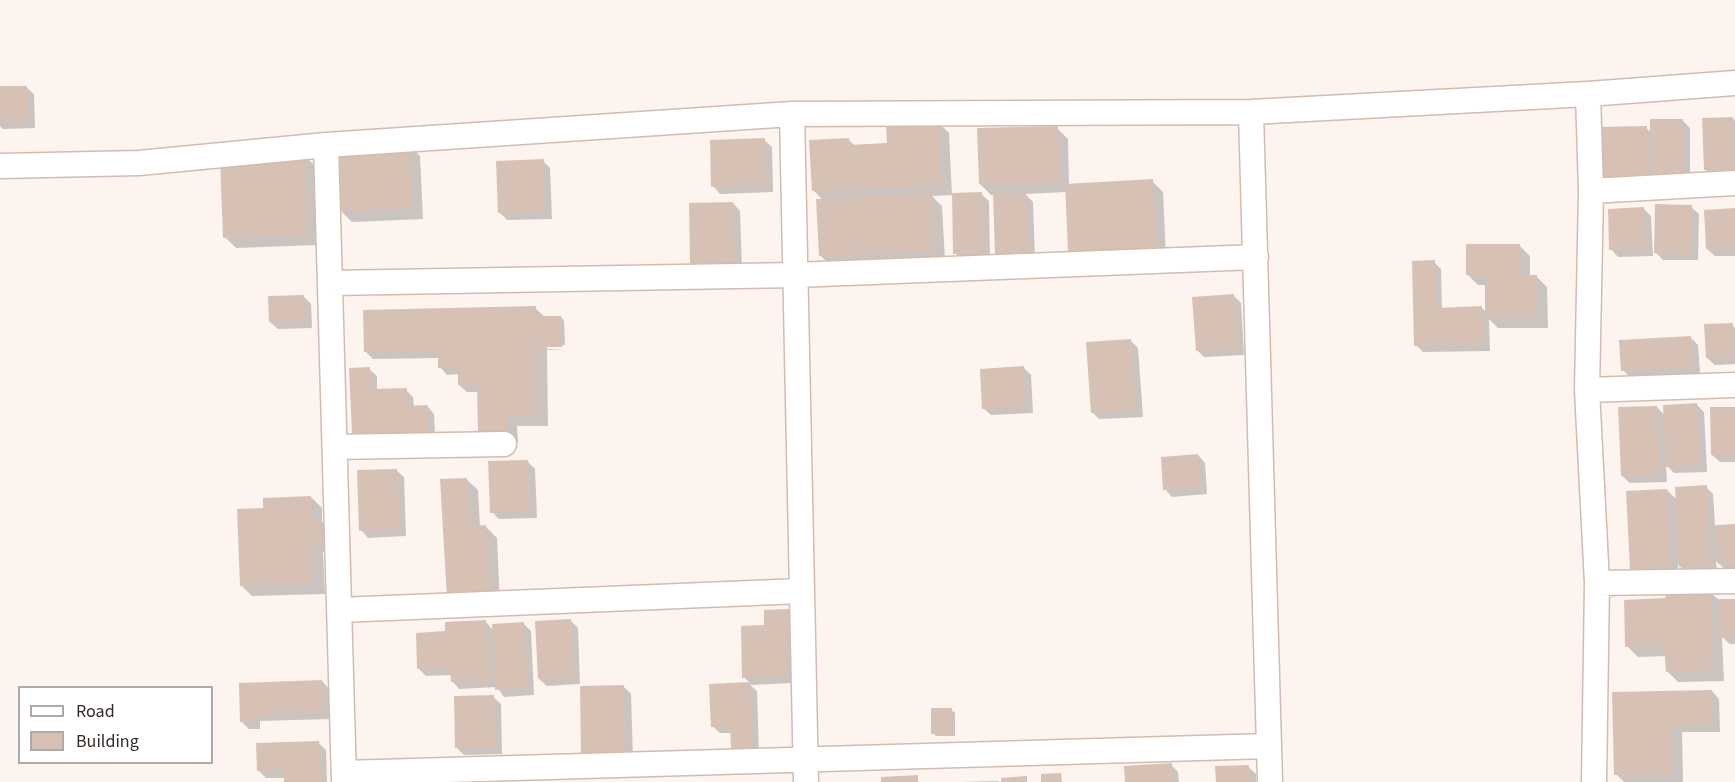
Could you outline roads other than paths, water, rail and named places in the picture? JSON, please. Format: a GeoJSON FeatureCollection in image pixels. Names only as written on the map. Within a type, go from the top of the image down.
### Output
{"type":"FeatureCollection","features":[{"type":"Feature","properties":{"kind":"street"},"geometry":{"type":"LineString","coordinates":[[0,165],[139,163],[327,144],[792,114],[1251,112],[1588,94],[1735,83]]}},
{"type":"Feature","properties":{"kind":"street"},"geometry":{"type":"LineString","coordinates":[[1588,94],[1592,191],[1587,390],[1597,583],[1593,782]]}},
{"type":"Feature","properties":{"kind":"street"},"geometry":{"type":"LineString","coordinates":[[1251,112],[1270,782]]}},
{"type":"Feature","properties":{"kind":"street"},"geometry":{"type":"LineString","coordinates":[[792,114],[805,770]]}},
{"type":"Feature","properties":{"kind":"street"},"geometry":{"type":"LineString","coordinates":[[327,144],[344,778],[805,770],[1268,746]]}},
{"type":"Feature","properties":{"kind":"street"},"geometry":{"type":"LineString","coordinates":[[1592,191],[1735,183]]}},
{"type":"Feature","properties":{"kind":"street"},"geometry":{"type":"LineString","coordinates":[[331,283],[795,275],[1256,257]]}},
{"type":"Feature","properties":{"kind":"street"},"geometry":{"type":"LineString","coordinates":[[1587,390],[1735,385]]}},
{"type":"Feature","properties":{"kind":"street"},"geometry":{"type":"LineString","coordinates":[[335,447],[504,444]]}},
{"type":"Feature","properties":{"kind":"street"},"geometry":{"type":"LineString","coordinates":[[1597,583],[1735,580]]}},
{"type":"Feature","properties":{"kind":"street"},"geometry":{"type":"LineString","coordinates":[[340,610],[801,591]]}}]}
